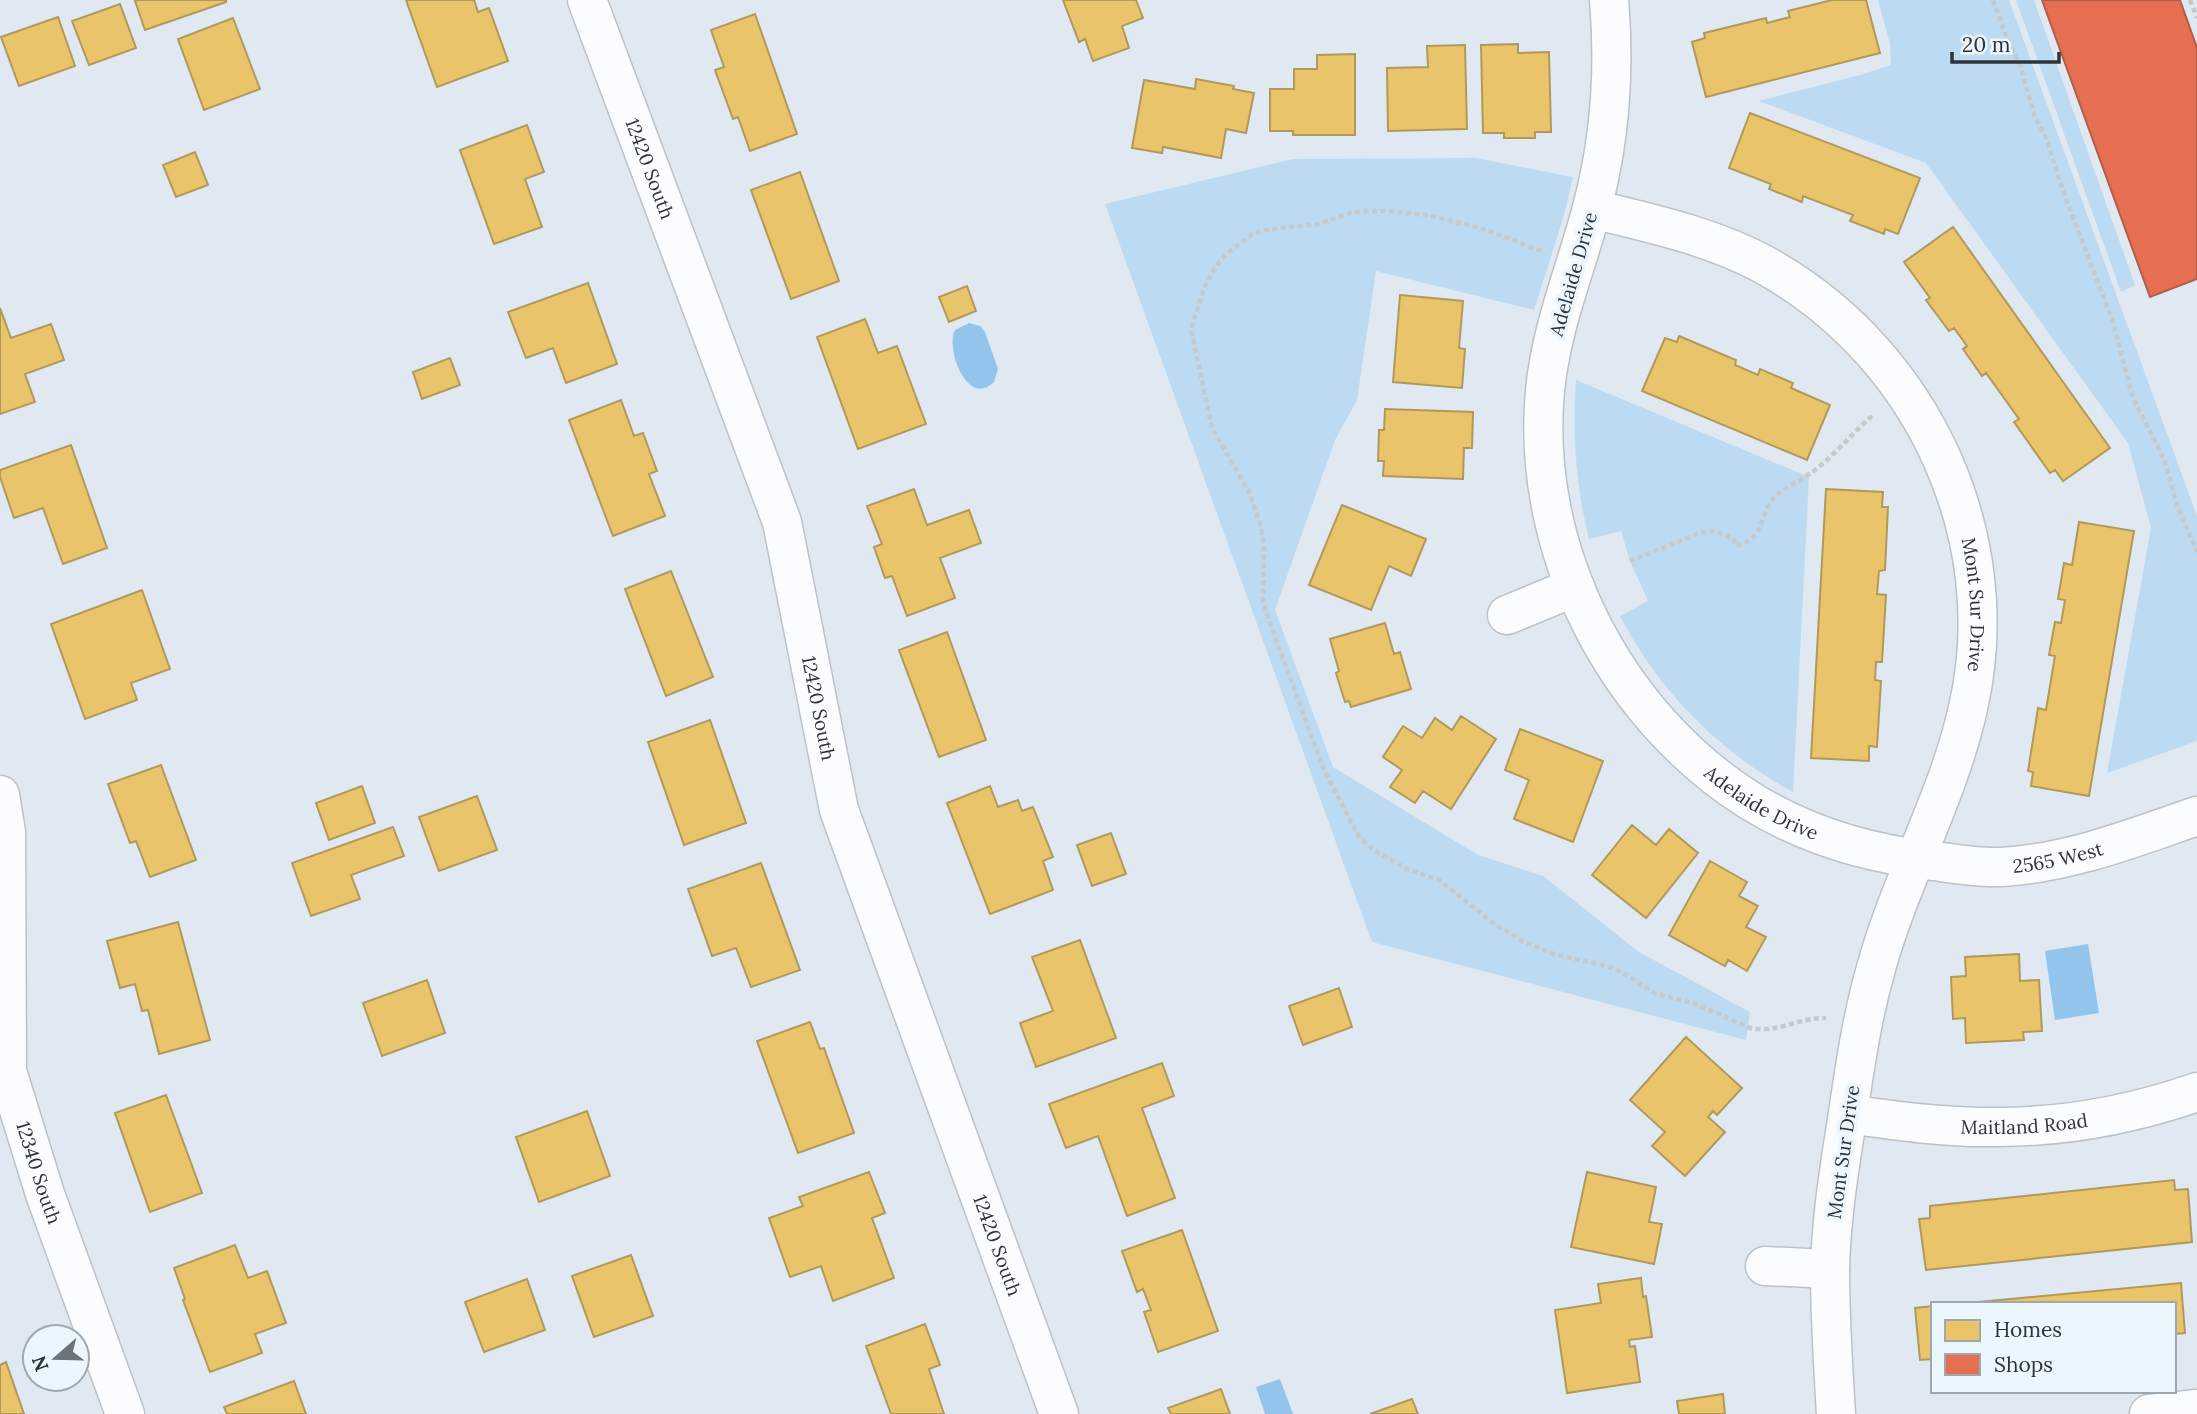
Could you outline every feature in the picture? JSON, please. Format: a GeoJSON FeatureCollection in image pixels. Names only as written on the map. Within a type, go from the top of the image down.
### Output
{"type":"FeatureCollection","features":[{"type":"Feature","properties":{"kind":"street","name":"12420 South"},"geometry":{"type":"LineString","coordinates":[[587,0],[782,523],[839,810],[1059,1414]]}},
{"type":"Feature","properties":{"kind":"street","name":"Adelaide Drive"},"geometry":{"type":"LineString","coordinates":[[1609,0],[1611,88],[1606,143],[1592,209],[1556,323],[1545,392],[1545,461],[1554,526],[1575,587],[1605,653],[1644,704],[1691,757],[1750,801],[1815,834],[1873,852],[1914,859]]}},
{"type":"Feature","properties":{"kind":"street","name":"Mont Sur Drive"},"geometry":{"type":"LineString","coordinates":[[1592,209],[1634,219],[1733,250],[1774,270],[1849,325],[1909,395],[1932,435],[1951,477],[1965,522],[1974,568],[1978,614],[1976,661],[1969,707],[1934,814],[1896,903],[1875,972],[1859,1044],[1835,1192],[1830,1269],[1836,1414]]}},
{"type":"Feature","properties":{"kind":"street"},"geometry":{"type":"LineString","coordinates":[[1507,615],[1575,587]]}},
{"type":"Feature","properties":{"kind":"street","name":"12340 South"},"geometry":{"type":"LineString","coordinates":[[0,795],[6,832],[7,1071],[45,1194],[125,1414]]}},
{"type":"Feature","properties":{"kind":"street","name":"2565 West"},"geometry":{"type":"LineString","coordinates":[[1914,859],[1998,867],[2037,863],[2111,846],[2197,816]]}},
{"type":"Feature","properties":{"kind":"street","name":"Maitland Road"},"geometry":{"type":"LineString","coordinates":[[1848,1114],[1923,1124],[1998,1128],[2126,1112],[2197,1092]]}},
{"type":"Feature","properties":{"kind":"street"},"geometry":{"type":"LineString","coordinates":[[1765,1266],[1830,1269]]}},
{"type":"Feature","properties":{"kind":"street"},"geometry":{"type":"LineString","coordinates":[[2149,1414],[2197,1409]]}},
{"type":"Feature","properties":{"kind":"path"},"geometry":{"type":"LineString","coordinates":[[1993,0],[2020,65],[2034,114],[2047,140],[2067,202],[2113,322],[2133,398],[2164,459],[2178,508],[2197,552]]}},
{"type":"Feature","properties":{"kind":"path"},"geometry":{"type":"LineString","coordinates":[[2190,0],[2197,18]]}},
{"type":"Feature","properties":{"kind":"path"},"geometry":{"type":"LineString","coordinates":[[1542,251],[1484,229],[1428,215],[1388,211],[1353,212],[1318,225],[1254,233],[1226,254],[1205,286],[1191,329],[1209,416],[1221,446],[1249,492],[1261,527],[1266,612],[1318,754],[1359,837],[1372,849],[1407,869],[1439,880],[1522,941],[1554,954],[1609,967],[1622,972],[1656,994],[1696,1004],[1750,1028],[1759,1030],[1808,1018],[1829,1018]]}},
{"type":"Feature","properties":{"kind":"path"},"geometry":{"type":"LineString","coordinates":[[1630,561],[1700,533],[1725,533],[1733,538],[1736,546],[1747,543],[1758,534],[1767,507],[1775,496],[1815,470],[1879,410]]}},
{"type":"Feature","properties":{"kind":"shaded area"},"geometry":{"type":"Polygon","coordinates":[[[1878,0],[2009,0],[2197,516],[2197,741],[2107,773],[2151,528],[2128,443],[1926,163],[1759,101],[1891,65],[1890,44],[1878,0]]]}},
{"type":"Feature","properties":{"kind":"shaded area"},"geometry":{"type":"Polygon","coordinates":[[[2016,0],[2034,0],[2135,285],[2121,292],[2016,0]]]}},
{"type":"Feature","properties":{"kind":"shaded area"},"geometry":{"type":"Polygon","coordinates":[[[1476,158],[1573,177],[1563,219],[1534,310],[1376,271],[1357,400],[1335,440],[1275,610],[1333,767],[1478,855],[1543,876],[1639,952],[1750,1012],[1746,1040],[1372,942],[1105,204],[1293,159],[1476,158]]]}},
{"type":"Feature","properties":{"kind":"shaded area"},"geometry":{"type":"Polygon","coordinates":[[[969,323],[980,326],[985,332],[998,369],[994,382],[984,388],[975,388],[967,382],[953,349],[955,330],[969,323]]]}},
{"type":"Feature","properties":{"kind":"shaded area"},"geometry":{"type":"Polygon","coordinates":[[[1576,380],[1809,477],[1793,792],[1740,758],[1693,717],[1653,669],[1620,616],[1648,601],[1630,561],[1621,531],[1589,539],[1576,460],[1576,380]]]}},
{"type":"Feature","properties":{"kind":"shaded area"},"geometry":{"type":"Polygon","coordinates":[[[2088,944],[2099,1013],[2055,1020],[2045,951],[2088,944]]]}},
{"type":"Feature","properties":{"kind":"shaded area"},"geometry":{"type":"Polygon","coordinates":[[[1280,1379],[1293,1414],[1265,1414],[1256,1387],[1280,1379]]]}},
{"type":"Feature","properties":{"kind":"building: Homes"},"geometry":{"type":"Polygon","coordinates":[[[406,0],[474,0],[478,12],[489,8],[508,61],[437,87],[406,0]]]}},
{"type":"Feature","properties":{"kind":"building: Homes"},"geometry":{"type":"Polygon","coordinates":[[[1063,0],[1136,0],[1143,18],[1122,26],[1129,48],[1093,61],[1085,39],[1079,42],[1063,0]]]}},
{"type":"Feature","properties":{"kind":"building: Homes"},"geometry":{"type":"Polygon","coordinates":[[[1832,0],[1866,0],[1880,53],[1706,97],[1692,42],[1705,38],[1704,33],[1766,18],[1767,23],[1790,17],[1788,11],[1832,0]]]}},
{"type":"Feature","properties":{"kind":"building: Homes"},"geometry":{"type":"Polygon","coordinates":[[[135,1],[226,2],[145,30],[135,1]]]}},
{"type":"Feature","properties":{"kind":"building: Homes"},"geometry":{"type":"Polygon","coordinates":[[[120,4],[136,48],[89,65],[72,21],[120,4]]]}},
{"type":"Feature","properties":{"kind":"building: Homes"},"geometry":{"type":"Polygon","coordinates":[[[755,14],[797,134],[750,151],[738,117],[733,119],[715,70],[724,67],[711,30],[755,14]]]}},
{"type":"Feature","properties":{"kind":"building: Homes"},"geometry":{"type":"Polygon","coordinates":[[[58,17],[75,66],[19,86],[1,37],[58,17]]]}},
{"type":"Feature","properties":{"kind":"building: Homes"},"geometry":{"type":"Polygon","coordinates":[[[233,18],[260,89],[204,110],[178,39],[233,18]]]}},
{"type":"Feature","properties":{"kind":"building: Homes"},"geometry":{"type":"Polygon","coordinates":[[[1518,44],[1518,53],[1549,52],[1551,132],[1535,132],[1535,138],[1504,138],[1504,133],[1483,133],[1481,45],[1518,44]]]}},
{"type":"Feature","properties":{"kind":"building: Homes"},"geometry":{"type":"Polygon","coordinates":[[[1465,45],[1467,129],[1388,131],[1387,68],[1428,67],[1427,46],[1465,45]]]}},
{"type":"Feature","properties":{"kind":"building: Homes"},"geometry":{"type":"Polygon","coordinates":[[[1355,54],[1355,135],[1293,135],[1293,131],[1270,131],[1270,89],[1294,89],[1294,69],[1317,69],[1317,55],[1355,54]]]}},
{"type":"Feature","properties":{"kind":"building: Homes"},"geometry":{"type":"Polygon","coordinates":[[[1196,79],[1234,86],[1233,89],[1254,93],[1246,133],[1226,129],[1221,158],[1163,147],[1162,153],[1132,148],[1144,80],[1195,89],[1196,79]]]}},
{"type":"Feature","properties":{"kind":"building: Homes"},"geometry":{"type":"Polygon","coordinates":[[[1750,113],[1920,178],[1898,234],[1885,229],[1884,234],[1850,221],[1853,215],[1803,196],[1802,202],[1769,189],[1771,184],[1729,168],[1750,113]]]}},
{"type":"Feature","properties":{"kind":"building: Homes"},"geometry":{"type":"Polygon","coordinates":[[[527,125],[544,172],[525,179],[542,227],[494,244],[460,150],[527,125]]]}},
{"type":"Feature","properties":{"kind":"building: Homes"},"geometry":{"type":"Polygon","coordinates":[[[195,152],[208,185],[176,197],[163,165],[195,152]]]}},
{"type":"Feature","properties":{"kind":"building: Homes"},"geometry":{"type":"Polygon","coordinates":[[[800,172],[839,281],[791,299],[751,190],[800,172]]]}},
{"type":"Feature","properties":{"kind":"building: Homes"},"geometry":{"type":"Polygon","coordinates":[[[1953,227],[2110,448],[2063,481],[2055,470],[2050,473],[2014,422],[2019,419],[1986,373],[1982,376],[1963,349],[1967,346],[1954,328],[1949,331],[1926,300],[1930,298],[1904,262],[1953,227]]]}},
{"type":"Feature","properties":{"kind":"building: Homes"},"geometry":{"type":"Polygon","coordinates":[[[588,283],[617,364],[566,383],[553,348],[526,358],[508,312],[588,283]]]}},
{"type":"Feature","properties":{"kind":"building: Homes"},"geometry":{"type":"Polygon","coordinates":[[[967,286],[976,311],[949,322],[939,297],[967,286]]]}},
{"type":"Feature","properties":{"kind":"building: Homes"},"geometry":{"type":"Polygon","coordinates":[[[1400,295],[1463,301],[1459,348],[1465,349],[1462,388],[1393,382],[1400,295]]]}},
{"type":"Feature","properties":{"kind":"building: Homes"},"geometry":{"type":"Polygon","coordinates":[[[0,308],[11,338],[51,324],[64,360],[25,374],[35,402],[0,414],[0,308]]]}},
{"type":"Feature","properties":{"kind":"building: Homes"},"geometry":{"type":"Polygon","coordinates":[[[865,319],[878,353],[897,346],[926,424],[858,449],[817,337],[865,319]]]}},
{"type":"Feature","properties":{"kind":"building: Homes"},"geometry":{"type":"Polygon","coordinates":[[[1679,336],[1736,360],[1735,365],[1758,375],[1760,369],[1793,383],[1791,388],[1830,405],[1807,460],[1642,391],[1665,338],[1677,342],[1679,336]]]}},
{"type":"Feature","properties":{"kind":"building: Homes"},"geometry":{"type":"Polygon","coordinates":[[[450,358],[460,385],[422,399],[413,372],[450,358]]]}},
{"type":"Feature","properties":{"kind":"building: Homes"},"geometry":{"type":"Polygon","coordinates":[[[621,400],[634,436],[643,433],[657,471],[649,474],[665,516],[613,536],[569,420],[621,400]]]}},
{"type":"Feature","properties":{"kind":"building: Homes"},"geometry":{"type":"Polygon","coordinates":[[[1385,409],[1473,412],[1472,448],[1464,448],[1463,479],[1383,476],[1384,461],[1378,461],[1379,430],[1384,430],[1385,409]]]}},
{"type":"Feature","properties":{"kind":"building: Homes"},"geometry":{"type":"Polygon","coordinates":[[[71,445],[107,548],[63,564],[43,508],[14,518],[0,470],[71,445]]]}},
{"type":"Feature","properties":{"kind":"building: Homes"},"geometry":{"type":"Polygon","coordinates":[[[914,489],[927,525],[969,510],[981,543],[940,558],[955,598],[907,616],[892,576],[885,578],[874,547],[882,544],[867,506],[914,489]]]}},
{"type":"Feature","properties":{"kind":"building: Homes"},"geometry":{"type":"Polygon","coordinates":[[[1826,489],[1883,492],[1882,507],[1888,507],[1885,570],[1879,571],[1877,594],[1886,595],[1882,662],[1876,662],[1875,680],[1881,681],[1877,747],[1869,746],[1869,761],[1811,758],[1826,489]]]}},
{"type":"Feature","properties":{"kind":"building: Homes"},"geometry":{"type":"Polygon","coordinates":[[[1342,505],[1426,539],[1411,576],[1389,566],[1371,610],[1309,585],[1342,505]]]}},
{"type":"Feature","properties":{"kind":"building: Homes"},"geometry":{"type":"Polygon","coordinates":[[[2079,522],[2134,531],[2089,796],[2031,786],[2033,772],[2028,771],[2038,708],[2046,710],[2055,656],[2049,655],[2055,622],[2061,623],[2065,600],[2058,599],[2064,563],[2072,565],[2079,522]]]}},
{"type":"Feature","properties":{"kind":"building: Homes"},"geometry":{"type":"Polygon","coordinates":[[[671,571],[713,677],[666,696],[625,589],[671,571]]]}},
{"type":"Feature","properties":{"kind":"building: Homes"},"geometry":{"type":"Polygon","coordinates":[[[142,590],[170,669],[131,683],[137,700],[85,719],[51,624],[142,590]]]}},
{"type":"Feature","properties":{"kind":"building: Homes"},"geometry":{"type":"Polygon","coordinates":[[[1385,623],[1394,654],[1400,652],[1411,689],[1351,707],[1349,701],[1345,702],[1336,673],[1339,671],[1330,639],[1385,623]]]}},
{"type":"Feature","properties":{"kind":"building: Homes"},"geometry":{"type":"Polygon","coordinates":[[[947,632],[986,740],[939,757],[899,650],[947,632]]]}},
{"type":"Feature","properties":{"kind":"building: Homes"},"geometry":{"type":"Polygon","coordinates":[[[1461,716],[1496,739],[1451,809],[1423,791],[1415,803],[1390,787],[1402,770],[1383,757],[1403,726],[1422,738],[1435,718],[1452,730],[1461,716]]]}},
{"type":"Feature","properties":{"kind":"building: Homes"},"geometry":{"type":"Polygon","coordinates":[[[710,720],[746,823],[684,845],[648,742],[710,720]]]}},
{"type":"Feature","properties":{"kind":"building: Homes"},"geometry":{"type":"Polygon","coordinates":[[[1520,729],[1603,761],[1573,842],[1514,819],[1529,780],[1505,770],[1520,729]]]}},
{"type":"Feature","properties":{"kind":"building: Homes"},"geometry":{"type":"Polygon","coordinates":[[[161,765],[196,860],[150,877],[136,841],[130,843],[108,784],[161,765]]]}},
{"type":"Feature","properties":{"kind":"building: Homes"},"geometry":{"type":"Polygon","coordinates":[[[362,786],[375,823],[329,840],[316,803],[362,786]]]}},
{"type":"Feature","properties":{"kind":"building: Homes"},"geometry":{"type":"Polygon","coordinates":[[[990,786],[998,807],[1018,800],[1022,811],[1033,807],[1053,857],[1043,861],[1053,890],[990,914],[947,803],[990,786]]]}},
{"type":"Feature","properties":{"kind":"building: Homes"},"geometry":{"type":"Polygon","coordinates":[[[477,796],[497,850],[439,871],[419,817],[477,796]]]}},
{"type":"Feature","properties":{"kind":"building: Homes"},"geometry":{"type":"Polygon","coordinates":[[[1632,825],[1656,845],[1669,829],[1698,853],[1646,918],[1592,875],[1632,825]]]}},
{"type":"Feature","properties":{"kind":"building: Homes"},"geometry":{"type":"Polygon","coordinates":[[[393,827],[404,856],[351,875],[360,899],[311,916],[292,863],[393,827]]]}},
{"type":"Feature","properties":{"kind":"building: Homes"},"geometry":{"type":"Polygon","coordinates":[[[1111,833],[1126,874],[1092,886],[1077,845],[1111,833]]]}},
{"type":"Feature","properties":{"kind":"building: Homes"},"geometry":{"type":"Polygon","coordinates":[[[1710,861],[1747,882],[1739,896],[1758,906],[1746,927],[1766,937],[1747,971],[1728,960],[1725,966],[1669,935],[1710,861]]]}},
{"type":"Feature","properties":{"kind":"building: Homes"},"geometry":{"type":"Polygon","coordinates":[[[761,863],[800,970],[751,987],[736,948],[712,956],[688,889],[761,863]]]}},
{"type":"Feature","properties":{"kind":"building: Homes"},"geometry":{"type":"Polygon","coordinates":[[[178,922],[210,1040],[159,1054],[148,1010],[142,1011],[135,984],[120,988],[107,941],[178,922]]]}},
{"type":"Feature","properties":{"kind":"building: Homes"},"geometry":{"type":"Polygon","coordinates":[[[1080,940],[1116,1038],[1036,1067],[1020,1023],[1053,1011],[1032,957],[1080,940]]]}},
{"type":"Feature","properties":{"kind":"building: Homes"},"geometry":{"type":"Polygon","coordinates":[[[2019,954],[2020,981],[2039,980],[2042,1031],[2023,1032],[2024,1040],[1966,1043],[1965,1018],[1953,1019],[1951,977],[1966,976],[1965,957],[2019,954]]]}},
{"type":"Feature","properties":{"kind":"building: Homes"},"geometry":{"type":"Polygon","coordinates":[[[427,980],[445,1033],[382,1056],[363,1003],[427,980]]]}},
{"type":"Feature","properties":{"kind":"building: Homes"},"geometry":{"type":"Polygon","coordinates":[[[1339,988],[1352,1027],[1303,1045],[1289,1006],[1339,988]]]}},
{"type":"Feature","properties":{"kind":"building: Homes"},"geometry":{"type":"Polygon","coordinates":[[[810,1022],[820,1049],[824,1048],[854,1133],[798,1153],[757,1041],[810,1022]]]}},
{"type":"Feature","properties":{"kind":"building: Homes"},"geometry":{"type":"Polygon","coordinates":[[[1686,1037],[1742,1088],[1717,1115],[1713,1111],[1708,1117],[1725,1132],[1685,1176],[1652,1146],[1665,1132],[1630,1100],[1686,1037]]]}},
{"type":"Feature","properties":{"kind":"building: Homes"},"geometry":{"type":"Polygon","coordinates":[[[1162,1063],[1174,1096],[1142,1108],[1175,1198],[1127,1216],[1098,1136],[1066,1148],[1049,1104],[1162,1063]]]}},
{"type":"Feature","properties":{"kind":"building: Homes"},"geometry":{"type":"Polygon","coordinates":[[[166,1095],[202,1193],[150,1212],[115,1113],[166,1095]]]}},
{"type":"Feature","properties":{"kind":"building: Homes"},"geometry":{"type":"Polygon","coordinates":[[[587,1111],[610,1176],[539,1202],[516,1137],[587,1111]]]}},
{"type":"Feature","properties":{"kind":"building: Homes"},"geometry":{"type":"Polygon","coordinates":[[[869,1172],[885,1213],[872,1218],[894,1278],[833,1301],[821,1266],[790,1277],[769,1218],[803,1206],[799,1197],[869,1172]]]}},
{"type":"Feature","properties":{"kind":"building: Homes"},"geometry":{"type":"Polygon","coordinates":[[[1587,1172],[1656,1187],[1649,1222],[1662,1224],[1654,1264],[1571,1247],[1587,1172]]]}},
{"type":"Feature","properties":{"kind":"building: Homes"},"geometry":{"type":"Polygon","coordinates":[[[2174,1180],[2175,1190],[2188,1189],[2192,1242],[1926,1270],[1919,1219],[1930,1218],[1930,1206],[2174,1180]]]}},
{"type":"Feature","properties":{"kind":"building: Homes"},"geometry":{"type":"Polygon","coordinates":[[[1182,1230],[1218,1331],[1158,1352],[1144,1312],[1151,1310],[1143,1289],[1137,1292],[1122,1251],[1182,1230]]]}},
{"type":"Feature","properties":{"kind":"building: Homes"},"geometry":{"type":"Polygon","coordinates":[[[235,1245],[248,1278],[267,1271],[286,1323],[255,1334],[262,1353],[210,1372],[174,1268],[235,1245]]]}},
{"type":"Feature","properties":{"kind":"building: Homes"},"geometry":{"type":"Polygon","coordinates":[[[631,1255],[653,1316],[594,1337],[572,1276],[631,1255]]]}},
{"type":"Feature","properties":{"kind":"building: Homes"},"geometry":{"type":"Polygon","coordinates":[[[1641,1278],[1652,1337],[1629,1340],[1630,1347],[1635,1346],[1640,1382],[1567,1393],[1555,1310],[1601,1303],[1598,1284],[1641,1278]]]}},
{"type":"Feature","properties":{"kind":"building: Homes"},"geometry":{"type":"Polygon","coordinates":[[[527,1279],[545,1330],[484,1352],[465,1302],[527,1279]]]}},
{"type":"Feature","properties":{"kind":"building: Homes"},"geometry":{"type":"Polygon","coordinates":[[[2181,1283],[2185,1333],[2176,1334],[2176,1302],[1978,1302],[2181,1283]]]}},
{"type":"Feature","properties":{"kind":"building: Homes"},"geometry":{"type":"Polygon","coordinates":[[[1931,1306],[1931,1359],[1920,1360],[1915,1308],[1931,1306]]]}},
{"type":"Feature","properties":{"kind":"building: Homes"},"geometry":{"type":"Polygon","coordinates":[[[925,1324],[940,1365],[929,1369],[944,1414],[891,1414],[866,1346],[925,1324]]]}},
{"type":"Feature","properties":{"kind":"building: Homes"},"geometry":{"type":"Polygon","coordinates":[[[6,1362],[24,1414],[0,1414],[0,1365],[6,1362]]]}},
{"type":"Feature","properties":{"kind":"building: Homes"},"geometry":{"type":"Polygon","coordinates":[[[294,1381],[306,1414],[227,1414],[224,1407],[294,1381]]]}},
{"type":"Feature","properties":{"kind":"building: Homes"},"geometry":{"type":"Polygon","coordinates":[[[1221,1389],[1230,1414],[1171,1414],[1168,1408],[1221,1389]]]}},
{"type":"Feature","properties":{"kind":"building: Homes"},"geometry":{"type":"Polygon","coordinates":[[[1723,1394],[1725,1414],[1679,1414],[1677,1401],[1723,1394]]]}},
{"type":"Feature","properties":{"kind":"building: Homes"},"geometry":{"type":"Polygon","coordinates":[[[1412,1399],[1418,1414],[1370,1414],[1412,1399]]]}},
{"type":"Feature","properties":{"kind":"building: Shops"},"geometry":{"type":"Polygon","coordinates":[[[2042,0],[2180,0],[2197,48],[2197,279],[2150,297],[2042,0]]]}}]}
